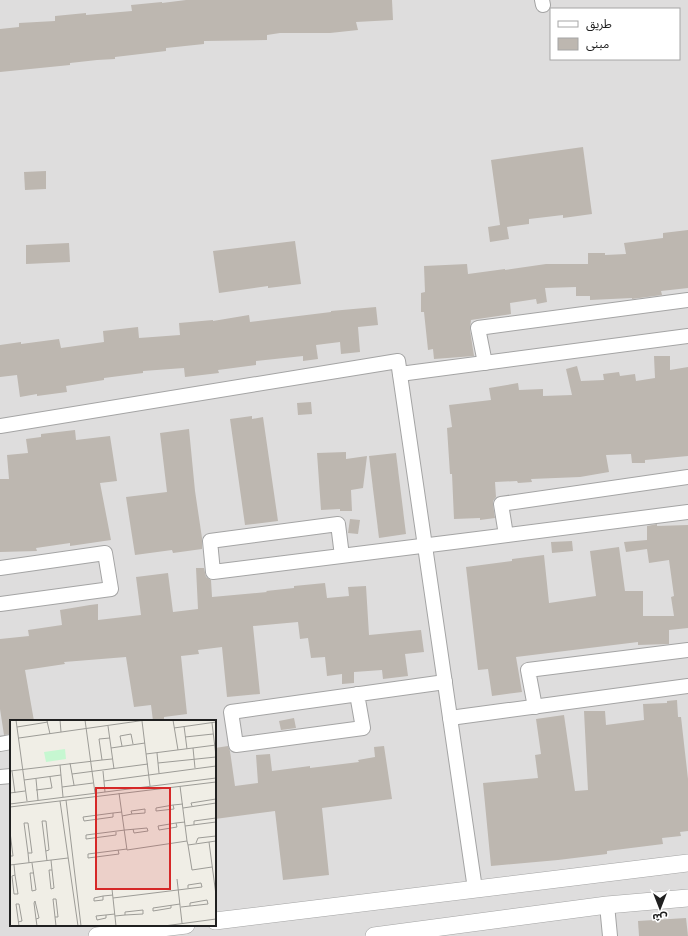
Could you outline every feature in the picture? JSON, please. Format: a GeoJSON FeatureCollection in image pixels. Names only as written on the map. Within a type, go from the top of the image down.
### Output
{"type":"FeatureCollection","features":[{"type":"Feature","properties":{"kind":"street"},"geometry":{"type":"LineString","coordinates":[[485,363],[478,328],[688,300]]}},
{"type":"Feature","properties":{"kind":"street"},"geometry":{"type":"LineString","coordinates":[[400,374],[688,336]]}},
{"type":"Feature","properties":{"kind":"street"},"geometry":{"type":"LineString","coordinates":[[0,426],[398,361],[475,889]]}},
{"type":"Feature","properties":{"kind":"street"},"geometry":{"type":"LineString","coordinates":[[506,535],[501,504],[688,477]]}},
{"type":"Feature","properties":{"kind":"street"},"geometry":{"type":"LineString","coordinates":[[342,556],[338,524],[210,540],[213,572],[425,546],[688,512]]}},
{"type":"Feature","properties":{"kind":"street"},"geometry":{"type":"LineString","coordinates":[[0,568],[105,554],[111,589],[0,604]]}},
{"type":"Feature","properties":{"kind":"street"},"geometry":{"type":"LineString","coordinates":[[535,707],[528,670],[688,650]]}},
{"type":"Feature","properties":{"kind":"street"},"geometry":{"type":"LineString","coordinates":[[357,694],[363,728],[236,745],[232,712],[357,694],[445,682]]}},
{"type":"Feature","properties":{"kind":"street"},"geometry":{"type":"LineString","coordinates":[[450,718],[688,686]]}},
{"type":"Feature","properties":{"kind":"street"},"geometry":{"type":"LineString","coordinates":[[0,744],[10,742]]}},
{"type":"Feature","properties":{"kind":"street"},"geometry":{"type":"LineString","coordinates":[[0,777],[10,776]]}},
{"type":"Feature","properties":{"kind":"street"},"geometry":{"type":"LineString","coordinates":[[216,922],[688,863]]}},
{"type":"Feature","properties":{"kind":"street"},"geometry":{"type":"LineString","coordinates":[[374,936],[607,905],[688,898]]}},
{"type":"Feature","properties":{"kind":"street"},"geometry":{"type":"LineString","coordinates":[[607,905],[610,936]]}},
{"type":"Feature","properties":{"kind":"street"},"geometry":{"type":"LineString","coordinates":[[97,936],[178,926]]}},
{"type":"Feature","properties":{"kind":"shaded area"},"geometry":{"type":"Polygon","coordinates":[[[0,0],[688,0],[688,936],[0,936],[0,0]]]}},
{"type":"Feature","properties":{"kind":"building"},"geometry":{"type":"Polygon","coordinates":[[[186,0],[392,0],[393,20],[356,22],[358,30],[330,33],[280,33],[267,35],[267,40],[204,41],[204,44],[166,48],[166,51],[115,57],[115,59],[0,72],[0,29],[19,27],[19,23],[55,21],[55,16],[132,11],[131,5],[186,0]]]}},
{"type":"Feature","properties":{"kind":"building"},"geometry":{"type":"Polygon","coordinates":[[[583,147],[592,214],[563,218],[563,215],[529,219],[529,224],[507,227],[509,239],[490,242],[488,227],[500,225],[491,160],[583,147]]]}},
{"type":"Feature","properties":{"kind":"building"},"geometry":{"type":"Polygon","coordinates":[[[46,171],[46,189],[25,190],[24,172],[46,171]]]}},
{"type":"Feature","properties":{"kind":"building"},"geometry":{"type":"Polygon","coordinates":[[[688,230],[688,288],[661,291],[662,295],[632,299],[590,300],[590,296],[576,296],[576,287],[545,288],[547,302],[537,304],[536,299],[510,303],[511,314],[471,320],[470,330],[474,356],[434,359],[433,349],[428,350],[424,312],[421,312],[421,293],[425,292],[424,266],[467,264],[468,274],[546,264],[588,264],[588,253],[605,253],[605,255],[626,254],[624,243],[663,238],[663,233],[688,230]]]}},
{"type":"Feature","properties":{"kind":"building"},"geometry":{"type":"Polygon","coordinates":[[[295,241],[301,284],[268,288],[268,286],[219,293],[213,251],[295,241]]]}},
{"type":"Feature","properties":{"kind":"building"},"geometry":{"type":"Polygon","coordinates":[[[69,243],[70,262],[26,264],[26,245],[69,243]]]}},
{"type":"Feature","properties":{"kind":"building"},"geometry":{"type":"Polygon","coordinates":[[[376,307],[378,325],[358,327],[360,352],[341,354],[340,342],[316,345],[318,359],[303,361],[303,356],[256,361],[256,365],[218,370],[219,373],[185,377],[184,368],[143,371],[143,373],[104,378],[104,380],[66,386],[67,392],[37,396],[37,394],[20,397],[17,375],[0,377],[0,345],[59,339],[61,348],[104,342],[103,331],[138,327],[139,338],[180,335],[179,323],[213,321],[249,315],[250,322],[331,311],[376,307]]]}},
{"type":"Feature","properties":{"kind":"building"},"geometry":{"type":"Polygon","coordinates":[[[654,356],[670,356],[670,370],[688,367],[688,456],[645,460],[645,463],[632,463],[631,454],[606,455],[609,472],[580,477],[531,479],[532,482],[495,482],[496,497],[493,501],[493,505],[495,518],[480,520],[480,518],[454,519],[452,474],[450,474],[447,428],[452,427],[449,405],[491,400],[489,388],[518,383],[519,390],[543,389],[543,396],[572,395],[566,369],[577,366],[581,381],[604,380],[603,374],[619,372],[620,376],[635,374],[636,381],[655,378],[654,356]]]}},
{"type":"Feature","properties":{"kind":"building"},"geometry":{"type":"Polygon","coordinates":[[[311,402],[312,414],[298,415],[297,403],[311,402]]]}},
{"type":"Feature","properties":{"kind":"building"},"geometry":{"type":"Polygon","coordinates":[[[252,416],[252,419],[263,417],[278,521],[245,525],[230,419],[252,416]]]}},
{"type":"Feature","properties":{"kind":"building"},"geometry":{"type":"Polygon","coordinates":[[[189,429],[202,549],[173,553],[172,550],[135,555],[126,497],[167,492],[160,433],[189,429]]]}},
{"type":"Feature","properties":{"kind":"building"},"geometry":{"type":"Polygon","coordinates":[[[75,430],[76,440],[110,436],[117,481],[100,483],[111,540],[70,546],[70,543],[36,548],[37,551],[0,552],[0,479],[9,479],[7,455],[28,453],[26,439],[41,437],[41,434],[75,430]]]}},
{"type":"Feature","properties":{"kind":"building"},"geometry":{"type":"Polygon","coordinates":[[[346,452],[346,459],[367,456],[363,488],[351,490],[352,511],[340,511],[340,509],[321,510],[317,453],[346,452]]]}},
{"type":"Feature","properties":{"kind":"building"},"geometry":{"type":"Polygon","coordinates":[[[396,453],[406,534],[379,538],[369,456],[396,453]]]}},
{"type":"Feature","properties":{"kind":"building"},"geometry":{"type":"Polygon","coordinates":[[[350,519],[360,520],[358,534],[348,533],[350,519]]]}},
{"type":"Feature","properties":{"kind":"building"},"geometry":{"type":"Polygon","coordinates":[[[657,524],[657,526],[688,525],[688,628],[669,630],[669,644],[638,645],[638,642],[516,657],[522,692],[492,696],[488,669],[478,670],[466,567],[544,555],[549,603],[596,596],[590,551],[619,547],[625,591],[643,591],[643,616],[674,616],[671,597],[674,596],[669,560],[649,563],[647,549],[626,552],[624,542],[647,540],[647,526],[657,524]]]}},
{"type":"Feature","properties":{"kind":"building"},"geometry":{"type":"Polygon","coordinates":[[[572,541],[573,551],[552,553],[551,542],[572,541]]]}},
{"type":"Feature","properties":{"kind":"building"},"geometry":{"type":"Polygon","coordinates":[[[196,568],[204,568],[206,577],[211,580],[212,597],[267,592],[266,591],[294,588],[294,586],[325,583],[327,598],[349,596],[348,587],[366,586],[369,635],[421,630],[424,652],[405,654],[408,676],[383,679],[382,670],[354,672],[354,683],[342,684],[342,674],[327,676],[325,657],[311,658],[308,638],[300,639],[298,622],[253,626],[260,694],[227,697],[222,647],[198,650],[199,654],[181,656],[187,714],[164,717],[164,720],[153,720],[151,705],[134,707],[126,657],[64,662],[65,664],[25,670],[34,720],[10,720],[10,734],[4,735],[0,709],[0,639],[29,636],[28,630],[62,625],[60,610],[98,604],[98,620],[141,615],[136,577],[168,573],[173,612],[198,609],[196,568]]]}},
{"type":"Feature","properties":{"kind":"building"},"geometry":{"type":"Polygon","coordinates":[[[677,700],[678,717],[681,717],[688,779],[688,831],[680,832],[681,836],[662,838],[663,844],[607,851],[607,854],[491,866],[483,783],[538,778],[535,755],[541,754],[536,719],[564,715],[575,791],[588,790],[584,711],[605,711],[606,725],[644,720],[643,704],[667,703],[667,701],[677,700]]]}},
{"type":"Feature","properties":{"kind":"building"},"geometry":{"type":"Polygon","coordinates":[[[294,718],[296,728],[281,730],[279,721],[294,718]]]}},
{"type":"Feature","properties":{"kind":"building"},"geometry":{"type":"Polygon","coordinates":[[[228,746],[235,786],[258,783],[256,755],[270,754],[272,771],[359,762],[358,760],[375,757],[374,747],[384,746],[392,799],[322,808],[329,875],[283,880],[275,811],[216,819],[216,748],[228,746]]]}},
{"type":"Feature","properties":{"kind":"building"},"geometry":{"type":"Polygon","coordinates":[[[686,918],[688,936],[639,936],[638,921],[686,918]]]}}]}
